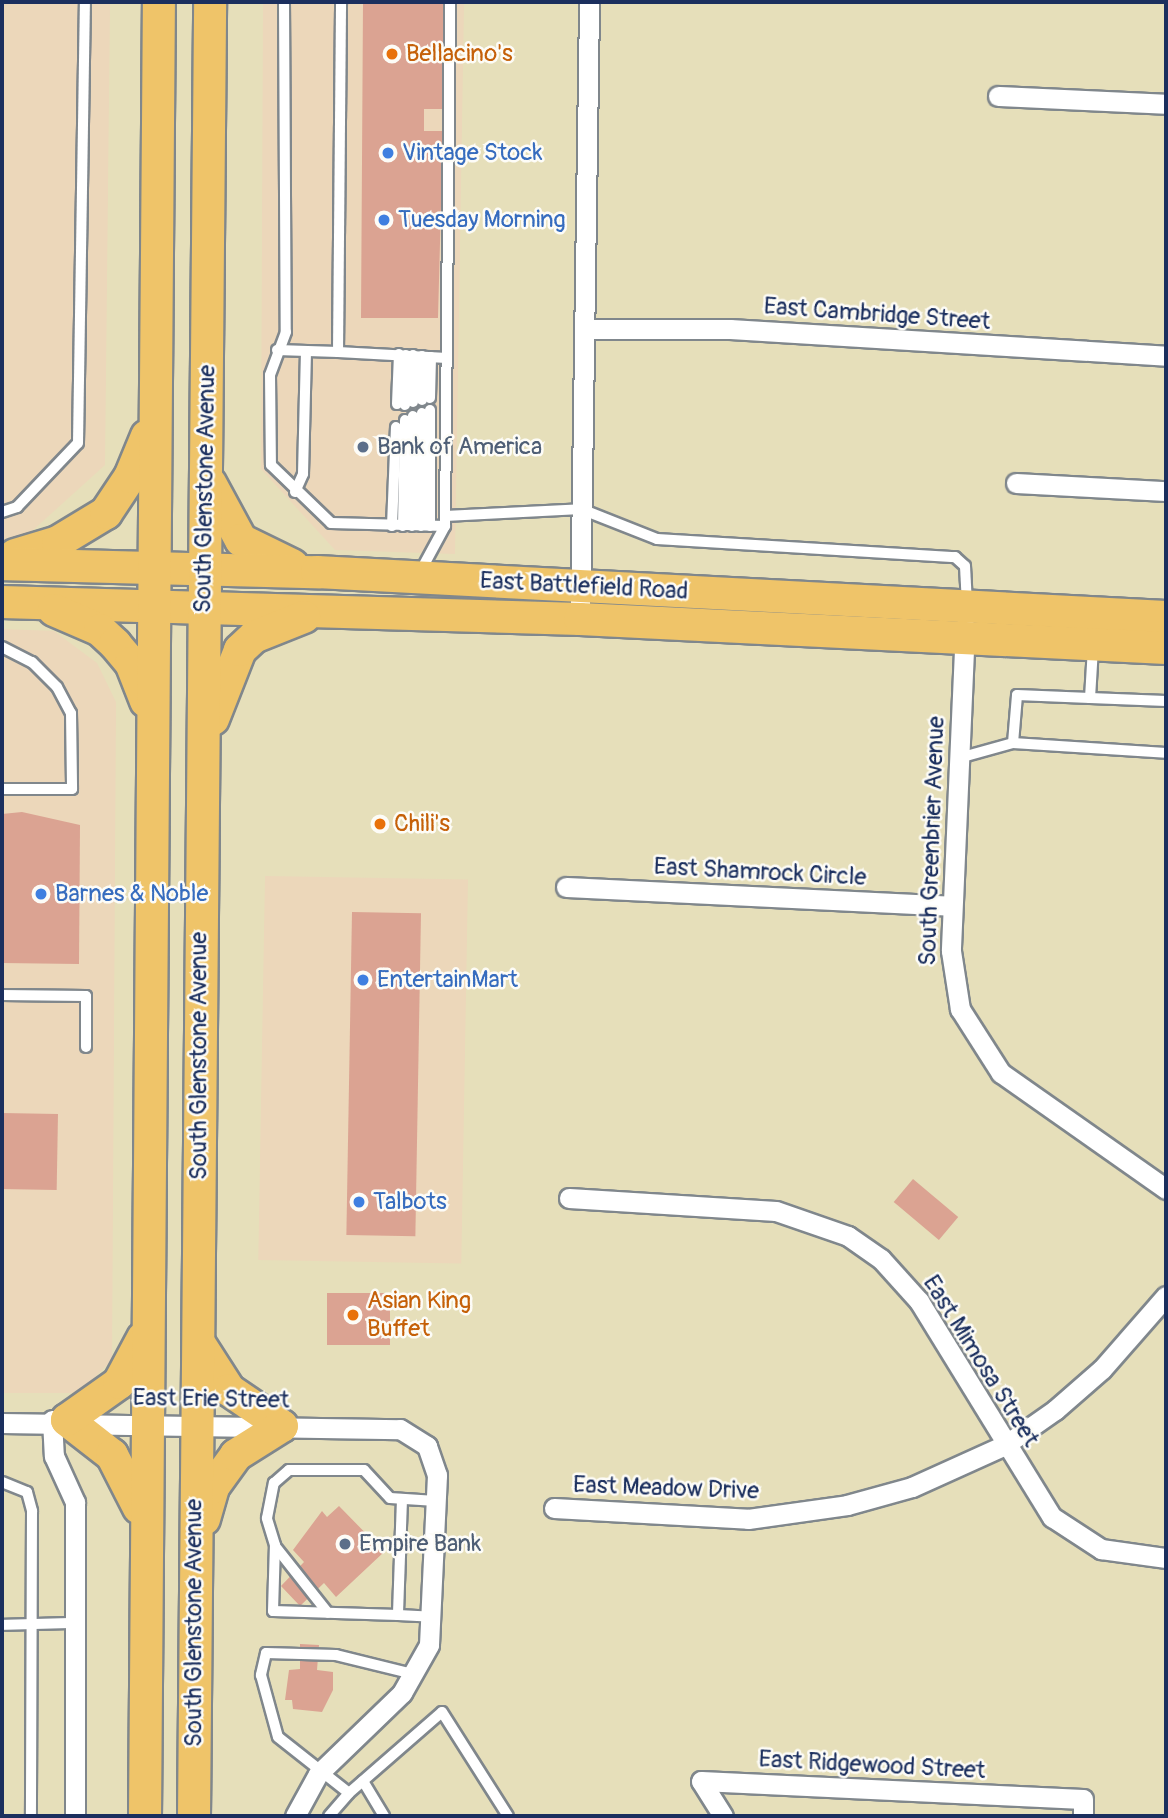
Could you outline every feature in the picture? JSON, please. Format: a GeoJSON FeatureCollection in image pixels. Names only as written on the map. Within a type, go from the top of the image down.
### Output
{"type":"FeatureCollection","features":[{"type":"Feature","properties":{"kind":"main road","name":"South Glenstone Avenue"},"geometry":{"type":"LineString","coordinates":[[145,1816],[145,1522],[159,2]]}},
{"type":"Feature","properties":{"kind":"main road","name":"South Glenstone Avenue"},"geometry":{"type":"LineString","coordinates":[[194,1816],[194,1570],[210,2]]}},
{"type":"Feature","properties":{"kind":"main road"},"geometry":{"type":"LineString","coordinates":[[2,558],[58,542],[106,513],[131,477],[155,408]]}},
{"type":"Feature","properties":{"kind":"main road"},"geometry":{"type":"LineString","coordinates":[[205,472],[219,509],[241,540],[317,572]]}},
{"type":"Feature","properties":{"kind":"main road","name":"East Battlefield Road"},"geometry":{"type":"LineString","coordinates":[[2,564],[317,572],[1166,617]]}},
{"type":"Feature","properties":{"kind":"main road"},"geometry":{"type":"LineString","coordinates":[[15,603],[80,620],[115,644],[141,683],[153,730]]}},
{"type":"Feature","properties":{"kind":"main road","name":"East Battlefield Road"},"geometry":{"type":"LineString","coordinates":[[15,603],[580,620],[1166,648]]}},
{"type":"Feature","properties":{"kind":"main road"},"geometry":{"type":"LineString","coordinates":[[202,742],[240,650],[279,624],[327,611]]}},
{"type":"Feature","properties":{"kind":"main road"},"geometry":{"type":"LineString","coordinates":[[145,1522],[112,1455],[59,1420],[119,1383],[147,1326]]}},
{"type":"Feature","properties":{"kind":"main road"},"geometry":{"type":"LineString","coordinates":[[194,1570],[207,1504],[222,1471],[249,1443],[282,1426],[222,1382],[197,1338]]}},
{"type":"Feature","properties":{"kind":"street"},"geometry":{"type":"LineString","coordinates":[[580,620],[589,2]]}},
{"type":"Feature","properties":{"kind":"street"},"geometry":{"type":"LineString","coordinates":[[998,96],[1166,104]]}},
{"type":"Feature","properties":{"kind":"street","name":"East Cambridge Street"},"geometry":{"type":"LineString","coordinates":[[585,328],[730,329],[1166,355]]}},
{"type":"Feature","properties":{"kind":"street"},"geometry":{"type":"LineString","coordinates":[[1016,484],[1166,491]]}},
{"type":"Feature","properties":{"kind":"street","name":"South Greenbrier Avenue"},"geometry":{"type":"LineString","coordinates":[[966,605],[952,906],[954,986],[981,1051],[1012,1081],[1166,1189]]}},
{"type":"Feature","properties":{"kind":"street","name":"East Shamrock Circle"},"geometry":{"type":"LineString","coordinates":[[566,887],[952,906]]}},
{"type":"Feature","properties":{"kind":"street","name":"East Mimosa Street"},"geometry":{"type":"LineString","coordinates":[[569,1198],[776,1211],[848,1236],[881,1259],[919,1301],[1041,1505],[1076,1537],[1117,1554],[1166,1558]]}},
{"type":"Feature","properties":{"kind":"street","name":"East Meadow Drive"},"geometry":{"type":"LineString","coordinates":[[554,1508],[715,1519],[793,1515],[912,1487],[1005,1445],[1102,1369],[1166,1296]]}},
{"type":"Feature","properties":{"kind":"street"},"geometry":{"type":"LineString","coordinates":[[59,1420],[54,1456],[75,1502],[75,1816]]}},
{"type":"Feature","properties":{"kind":"street","name":"East Erie Street"},"geometry":{"type":"LineString","coordinates":[[2,1423],[59,1420],[400,1429],[418,1436],[433,1459],[437,1501]]}},
{"type":"Feature","properties":{"kind":"street"},"geometry":{"type":"LineString","coordinates":[[295,1816],[321,1772],[415,1675],[434,1616],[437,1501]]}},
{"type":"Feature","properties":{"kind":"street","name":"East Ridgewood Street"},"geometry":{"type":"LineString","coordinates":[[723,1816],[701,1781],[1083,1808]]}},
{"type":"Feature","properties":{"kind":"lane"},"geometry":{"type":"LineString","coordinates":[[2,512],[17,507],[78,443],[86,2]]}},
{"type":"Feature","properties":{"kind":"lane"},"geometry":{"type":"LineString","coordinates":[[284,2],[286,332],[277,350],[270,375],[271,465],[295,492],[331,523],[411,526],[581,509],[657,539],[955,557],[968,577],[966,605]]}},
{"type":"Feature","properties":{"kind":"lane"},"geometry":{"type":"LineString","coordinates":[[338,352],[341,2]]}},
{"type":"Feature","properties":{"kind":"lane"},"geometry":{"type":"LineString","coordinates":[[417,577],[445,521],[450,2]]}},
{"type":"Feature","properties":{"kind":"lane"},"geometry":{"type":"LineString","coordinates":[[277,350],[447,358]]}},
{"type":"Feature","properties":{"kind":"lane"},"geometry":{"type":"LineString","coordinates":[[295,492],[303,474],[306,351]]}},
{"type":"Feature","properties":{"kind":"lane"},"geometry":{"type":"LineString","coordinates":[[413,402],[414,355]]}},
{"type":"Feature","properties":{"kind":"lane"},"geometry":{"type":"LineString","coordinates":[[413,402],[414,355]]}},
{"type":"Feature","properties":{"kind":"lane"},"geometry":{"type":"LineString","coordinates":[[413,402],[414,355]]}},
{"type":"Feature","properties":{"kind":"lane"},"geometry":{"type":"LineString","coordinates":[[411,526],[417,415],[411,526]]}},
{"type":"Feature","properties":{"kind":"lane"},"geometry":{"type":"LineString","coordinates":[[396,427],[411,526]]}},
{"type":"Feature","properties":{"kind":"lane"},"geometry":{"type":"LineString","coordinates":[[1090,698],[1093,644]]}},
{"type":"Feature","properties":{"kind":"lane"},"geometry":{"type":"LineString","coordinates":[[2,647],[32,662],[57,687],[71,713],[72,789],[2,789]]}},
{"type":"Feature","properties":{"kind":"lane"},"geometry":{"type":"LineString","coordinates":[[1013,743],[1017,695],[1166,701]]}},
{"type":"Feature","properties":{"kind":"lane"},"geometry":{"type":"LineString","coordinates":[[959,758],[1013,743],[1166,753]]}},
{"type":"Feature","properties":{"kind":"lane"},"geometry":{"type":"LineString","coordinates":[[2,995],[86,996],[86,1047]]}},
{"type":"Feature","properties":{"kind":"lane"},"geometry":{"type":"LineString","coordinates":[[434,1616],[273,1611],[275,1545],[267,1518],[274,1483],[289,1470],[364,1470],[390,1498],[437,1501]]}},
{"type":"Feature","properties":{"kind":"lane"},"geometry":{"type":"LineString","coordinates":[[2,1482],[27,1492],[32,1511],[31,1816]]}},
{"type":"Feature","properties":{"kind":"lane"},"geometry":{"type":"LineString","coordinates":[[398,1615],[402,1499]]}},
{"type":"Feature","properties":{"kind":"lane"},"geometry":{"type":"LineString","coordinates":[[275,1545],[328,1613]]}},
{"type":"Feature","properties":{"kind":"lane"},"geometry":{"type":"LineString","coordinates":[[2,1625],[74,1623]]}},
{"type":"Feature","properties":{"kind":"lane"},"geometry":{"type":"LineString","coordinates":[[349,1793],[278,1737],[261,1675],[266,1653],[337,1655],[415,1675]]}},
{"type":"Feature","properties":{"kind":"lane"},"geometry":{"type":"LineString","coordinates":[[329,1816],[349,1793],[442,1713],[508,1816]]}},
{"type":"Feature","properties":{"kind":"lane"},"geometry":{"type":"LineString","coordinates":[[363,1782],[384,1816]]}},
{"type":"Feature","properties":{"kind":"shaded area"},"geometry":{"type":"Polygon","coordinates":[[[2,2],[110,2],[105,465],[21,541],[2,541],[2,2]]]}},
{"type":"Feature","properties":{"kind":"shaded area"},"geometry":{"type":"Polygon","coordinates":[[[263,2],[464,2],[455,554],[335,550],[261,469],[263,2]]]}},
{"type":"Feature","properties":{"kind":"shaded area"},"geometry":{"type":"Polygon","coordinates":[[[2,629],[54,631],[97,663],[116,702],[112,1360],[79,1393],[2,1393],[2,629]]]}},
{"type":"Feature","properties":{"kind":"shaded area"},"geometry":{"type":"Polygon","coordinates":[[[265,876],[468,880],[461,1263],[258,1260],[265,876]]]}},
{"type":"Feature","properties":{"kind":"building"},"geometry":{"type":"Polygon","coordinates":[[[363,2],[445,2],[444,109],[424,109],[424,131],[443,131],[438,318],[361,318],[363,2]]]}},
{"type":"Feature","properties":{"kind":"building","name":"Barnes & Noble"},"geometry":{"type":"Polygon","coordinates":[[[22,812],[80,825],[79,964],[2,963],[2,814],[22,812]]]}},
{"type":"Feature","properties":{"kind":"building"},"geometry":{"type":"Polygon","coordinates":[[[352,912],[421,913],[415,1236],[346,1235],[352,912]]]}},
{"type":"Feature","properties":{"kind":"building"},"geometry":{"type":"Polygon","coordinates":[[[2,1113],[58,1114],[57,1190],[2,1189],[2,1113]]]}},
{"type":"Feature","properties":{"kind":"building"},"geometry":{"type":"Polygon","coordinates":[[[913,1179],[958,1217],[939,1240],[894,1202],[913,1179]]]}},
{"type":"Feature","properties":{"kind":"building"},"geometry":{"type":"Polygon","coordinates":[[[327,1293],[390,1293],[390,1345],[327,1345],[327,1293]]]}},
{"type":"Feature","properties":{"kind":"building"},"geometry":{"type":"Polygon","coordinates":[[[339,1506],[384,1552],[336,1597],[324,1583],[300,1606],[281,1586],[304,1562],[293,1550],[322,1511],[327,1517],[339,1506]]]}},
{"type":"Feature","properties":{"kind":"building"},"geometry":{"type":"Polygon","coordinates":[[[300,1644],[319,1645],[317,1670],[333,1672],[333,1690],[322,1712],[293,1709],[292,1700],[285,1700],[289,1670],[300,1669],[300,1644]]]}},
{"type":"Feature","properties":{"kind":"place","name":"Bellacino's"},"geometry":{"type":"Point","coordinates":[392,54]}},
{"type":"Feature","properties":{"kind":"place","name":"Vintage Stock"},"geometry":{"type":"Point","coordinates":[388,153]}},
{"type":"Feature","properties":{"kind":"place","name":"Tuesday Morning"},"geometry":{"type":"Point","coordinates":[384,220]}},
{"type":"Feature","properties":{"kind":"place","name":"Bank of America"},"geometry":{"type":"Point","coordinates":[363,447]}},
{"type":"Feature","properties":{"kind":"place","name":"Chili's"},"geometry":{"type":"Point","coordinates":[380,824]}},
{"type":"Feature","properties":{"kind":"place","name":"Barnes & Noble"},"geometry":{"type":"Point","coordinates":[41,894]}},
{"type":"Feature","properties":{"kind":"place","name":"EntertainMart"},"geometry":{"type":"Point","coordinates":[363,980]}},
{"type":"Feature","properties":{"kind":"place","name":"Talbots"},"geometry":{"type":"Point","coordinates":[359,1202]}},
{"type":"Feature","properties":{"kind":"place","name":"Asian King Buffet"},"geometry":{"type":"Point","coordinates":[353,1315]}},
{"type":"Feature","properties":{"kind":"place","name":"Empire Bank"},"geometry":{"type":"Point","coordinates":[345,1544]}}]}
